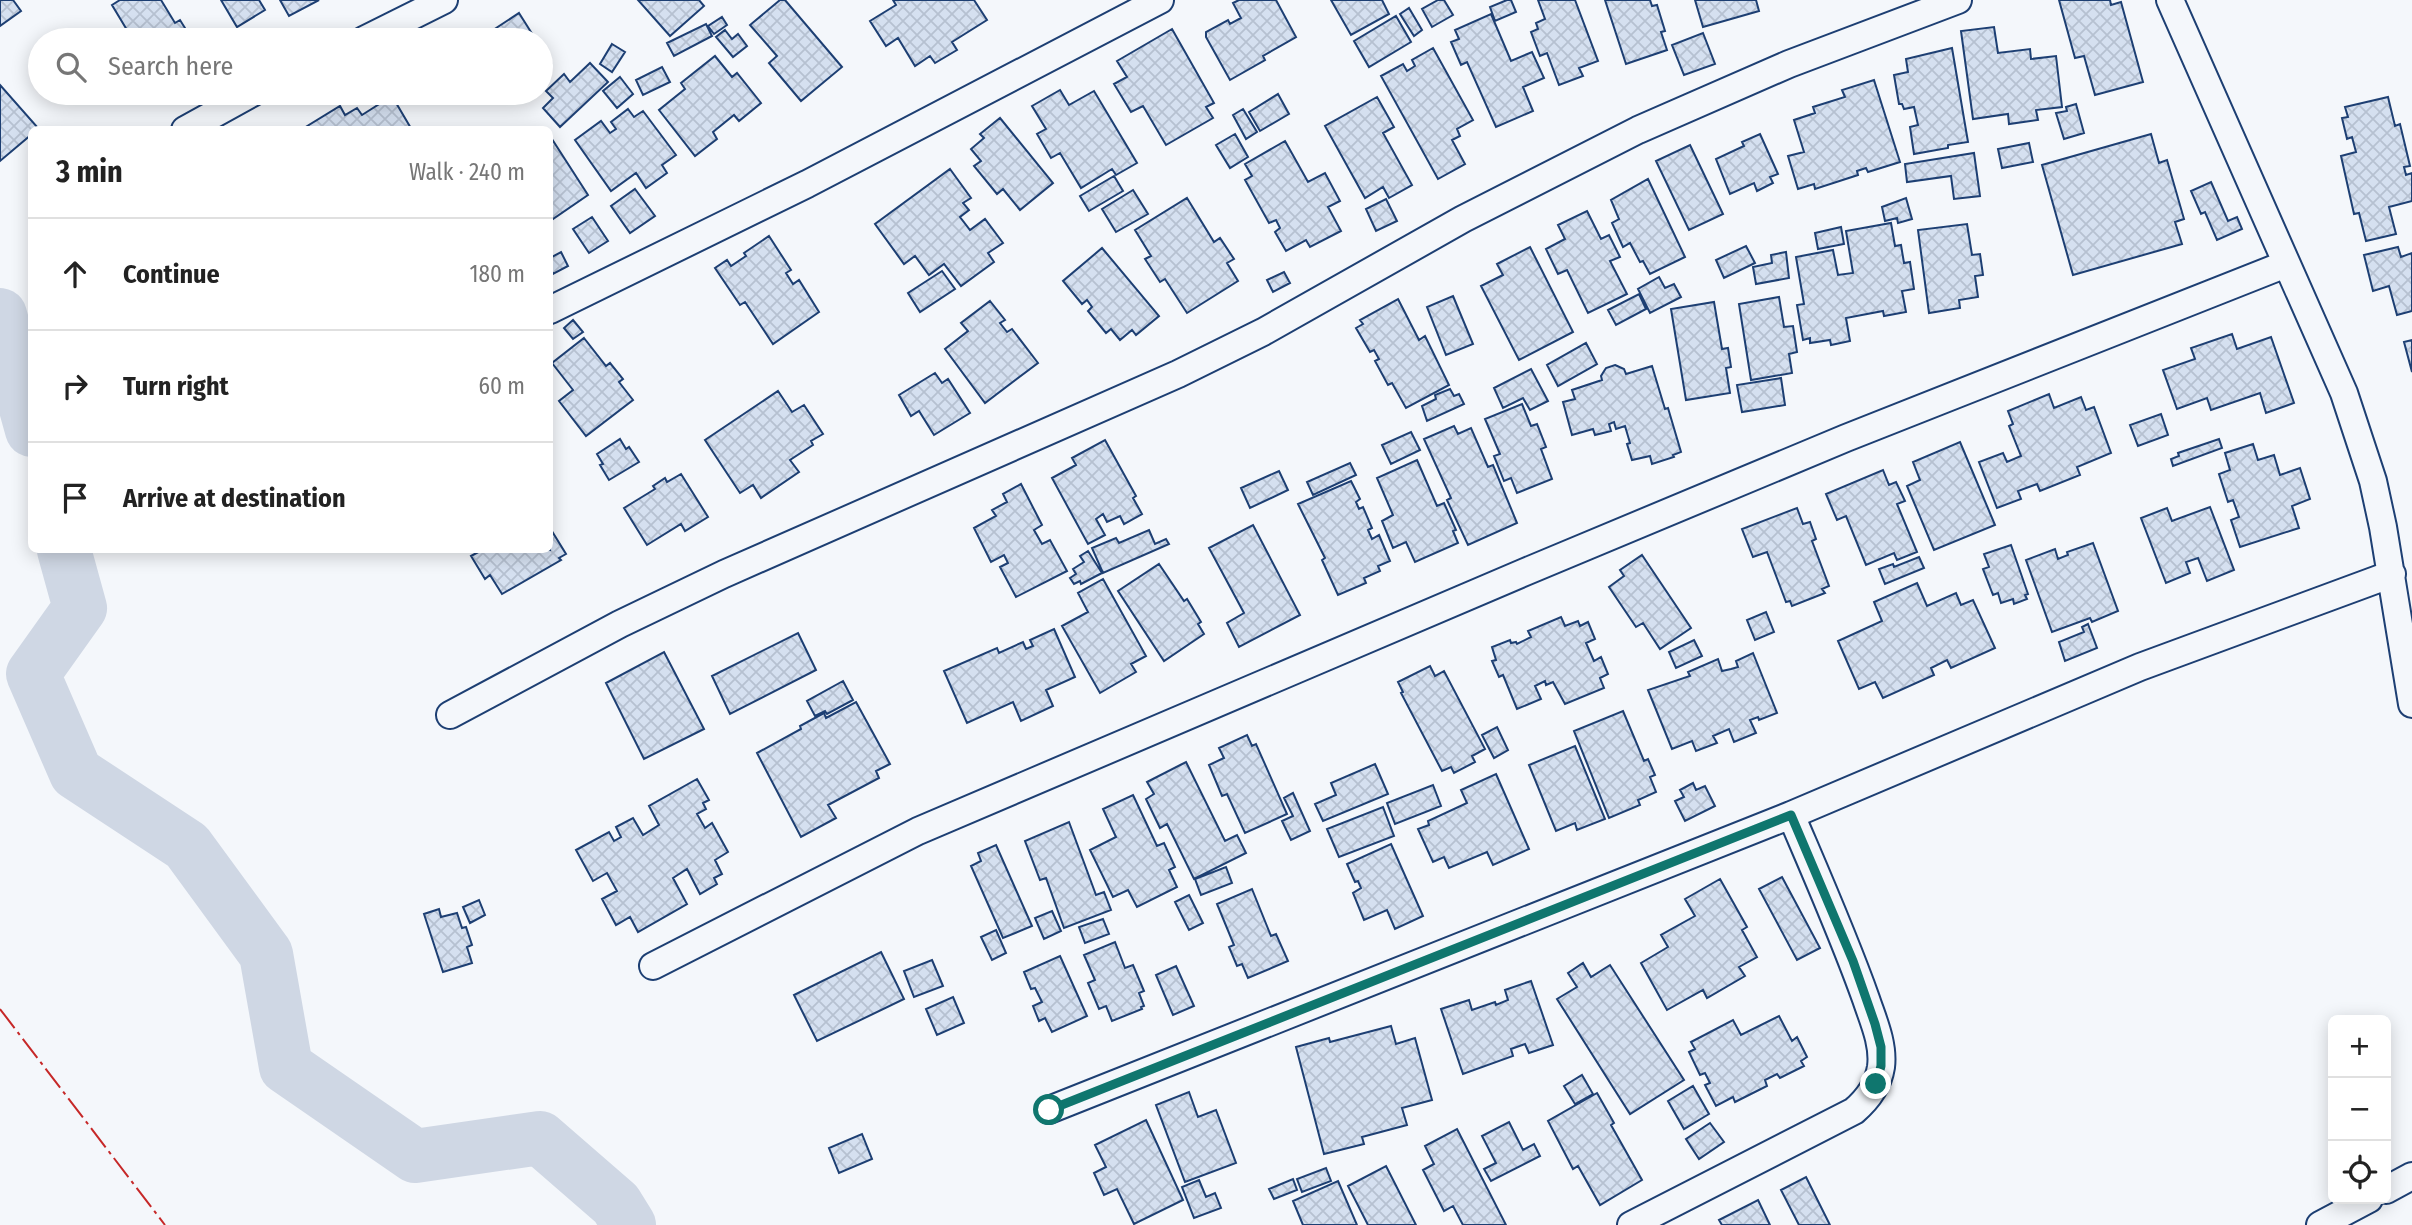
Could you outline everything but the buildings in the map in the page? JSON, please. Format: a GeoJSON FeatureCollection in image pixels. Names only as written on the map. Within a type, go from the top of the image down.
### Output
{"type":"FeatureCollection","features":[{"type":"Feature","properties":{"kind":"street"},"geometry":{"type":"LineString","coordinates":[[388,28],[444,0]]}},
{"type":"Feature","properties":{"kind":"street"},"geometry":{"type":"LineString","coordinates":[[553,309],[807,184],[1160,0]]}},
{"type":"Feature","properties":{"kind":"street"},"geometry":{"type":"LineString","coordinates":[[450,715],[620,624],[724,574],[1178,374],[1263,332],[1462,219],[1638,130],[1788,64],[1958,0]]}},
{"type":"Feature","properties":{"kind":"street"},"geometry":{"type":"LineString","coordinates":[[2169,0],[2344,393],[2360,438],[2378,504],[2392,574],[2412,704]]}},
{"type":"Feature","properties":{"kind":"street"},"geometry":{"type":"LineString","coordinates":[[191,126],[230,105]]}},
{"type":"Feature","properties":{"kind":"street"},"geometry":{"type":"LineString","coordinates":[[653,966],[930,825],[1846,438],[2286,264]]}},
{"type":"Feature","properties":{"kind":"street"},"geometry":{"type":"LineString","coordinates":[[1049,1110],[1791,815],[2140,667],[2392,574]]}},
{"type":"Feature","properties":{"kind":"street"},"geometry":{"type":"LineString","coordinates":[[1631,1225],[1854,1111],[1869,1098],[1876,1084],[1881,1066],[1881,1047],[1875,1024],[1853,961],[1791,815]]}},
{"type":"Feature","properties":{"kind":"street"},"geometry":{"type":"LineString","coordinates":[[2391,1187],[2412,1176]]}},
{"type":"Feature","properties":{"kind":"street"},"geometry":{"type":"LineString","coordinates":[[2320,1225],[2360,1204]]}},
{"type":"Feature","properties":{"kind":"waterway"},"geometry":{"type":"LineString","coordinates":[[0,315],[28,416]]}},
{"type":"Feature","properties":{"kind":"waterway"},"geometry":{"type":"LineString","coordinates":[[65,553],[80,608],[33,674],[76,773],[187,846],[266,954],[286,1067],[415,1156],[540,1138],[616,1204],[629,1225]]}},
{"type":"Feature","properties":{"kind":"power"},"geometry":{"type":"LineString","coordinates":[[0,1009],[165,1225]]}},
{"type":"Feature","properties":{"kind":"route"},"geometry":{"type":"LineString","coordinates":[[1049,1110],[1791,815],[1853,961],[1875,1024],[1881,1047],[1881,1066],[1876,1084]]}}]}
